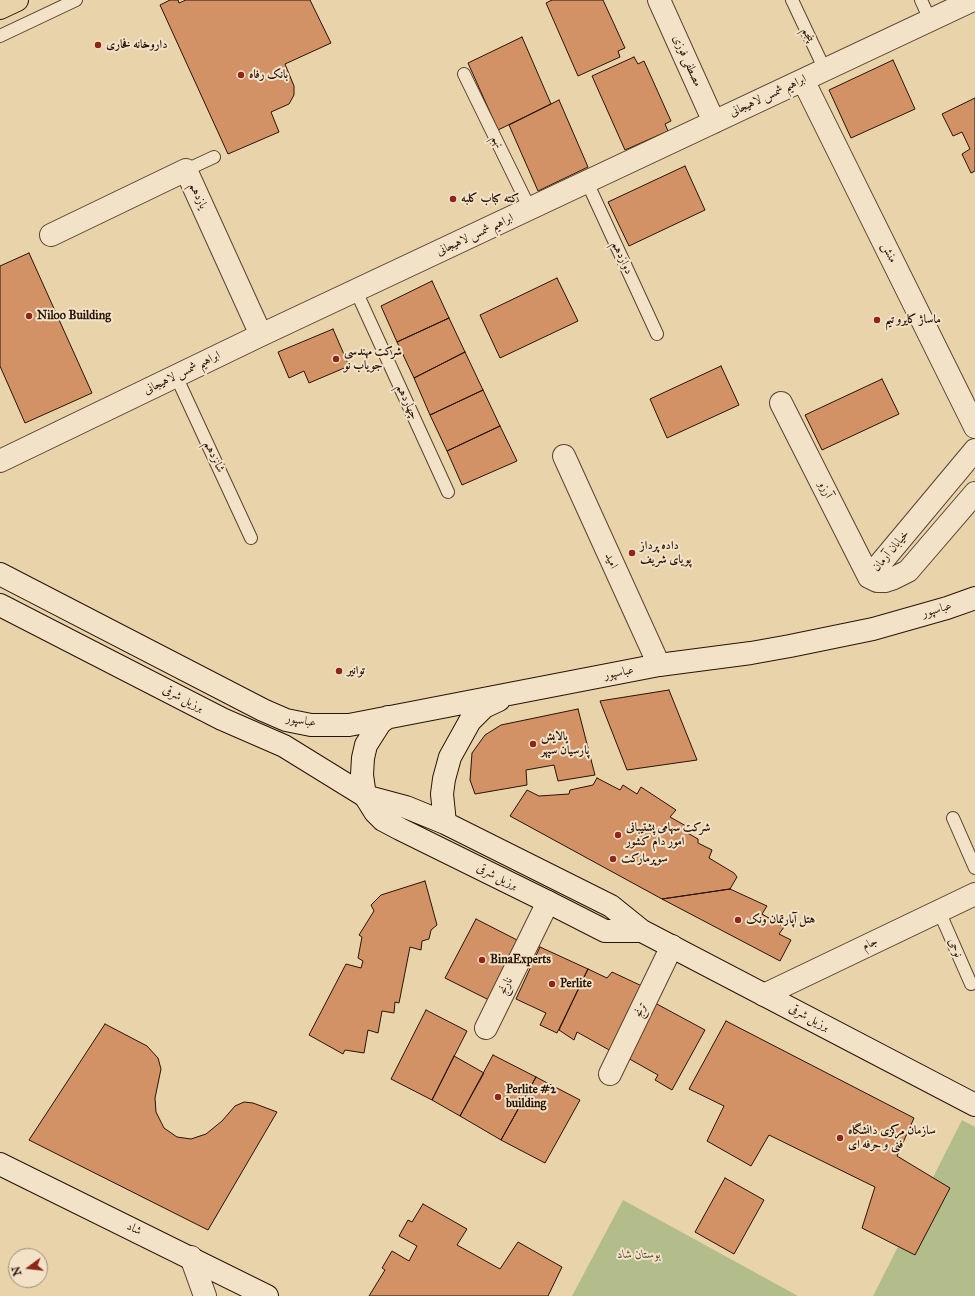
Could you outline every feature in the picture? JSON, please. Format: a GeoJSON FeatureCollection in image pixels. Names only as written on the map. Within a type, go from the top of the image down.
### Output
{"type":"FeatureCollection","features":[{"type":"Feature","properties":{"kind":"main road"},"geometry":{"type":"LineString","coordinates":[[0,8],[17,0]]}},
{"type":"Feature","properties":{"kind":"street","name":"مصطفی فوزی"},"geometry":{"type":"LineString","coordinates":[[659,0],[714,122]]}},
{"type":"Feature","properties":{"kind":"street","name":"ابراهیم شمس لاهیجانی"},"geometry":{"type":"LineString","coordinates":[[0,461],[261,335],[973,0]]}},
{"type":"Feature","properties":{"kind":"street","name":"منش"},"geometry":{"type":"LineString","coordinates":[[804,80],[975,427]]}},
{"type":"Feature","properties":{"kind":"street","name":"یازدهم"},"geometry":{"type":"LineString","coordinates":[[51,236],[186,170],[261,335]]}},
{"type":"Feature","properties":{"kind":"street","name":"آرزو"},"geometry":{"type":"LineString","coordinates":[[781,403],[869,577]]}},
{"type":"Feature","properties":{"kind":"street","name":"خیابان آرمان"},"geometry":{"type":"LineString","coordinates":[[975,450],[869,577],[877,581],[885,581],[908,571],[975,493]]}},
{"type":"Feature","properties":{"kind":"street","name":"امید"},"geometry":{"type":"LineString","coordinates":[[564,456],[659,665]]}},
{"type":"Feature","properties":{"kind":"street"},"geometry":{"type":"LineString","coordinates":[[0,574],[263,710],[284,746]]}},
{"type":"Feature","properties":{"kind":"street","name":"عباسپور"},"geometry":{"type":"LineString","coordinates":[[263,710],[286,720],[311,725],[349,725],[659,665],[751,653],[844,635],[873,629],[947,608],[975,598]]}},
{"type":"Feature","properties":{"kind":"street","name":"برزیل شرقی"},"geometry":{"type":"LineString","coordinates":[[0,605],[222,719],[284,746],[365,796],[406,807],[445,823],[611,906],[642,931],[975,1105]]}},
{"type":"Feature","properties":{"kind":"street"},"geometry":{"type":"LineString","coordinates":[[445,823],[442,794],[444,779],[450,757],[458,741],[470,721],[484,707],[513,693]]}},
{"type":"Feature","properties":{"kind":"street"},"geometry":{"type":"LineString","coordinates":[[222,719],[263,710]]}},
{"type":"Feature","properties":{"kind":"street"},"geometry":{"type":"LineString","coordinates":[[365,796],[362,775],[363,758],[366,745],[380,723],[388,717]]}},
{"type":"Feature","properties":{"kind":"street","name":"برزیل شرقی"},"geometry":{"type":"LineString","coordinates":[[365,796],[375,812],[383,820],[400,830],[605,931],[642,931]]}},
{"type":"Feature","properties":{"kind":"street"},"geometry":{"type":"LineString","coordinates":[[400,830],[399,817],[406,807]]}},
{"type":"Feature","properties":{"kind":"street","name":"جام"},"geometry":{"type":"LineString","coordinates":[[764,995],[975,894]]}},
{"type":"Feature","properties":{"kind":"street","name":"نارنج"},"geometry":{"type":"LineString","coordinates":[[486,1028],[548,902]]}},
{"type":"Feature","properties":{"kind":"street","name":"ترنج"},"geometry":{"type":"LineString","coordinates":[[610,1074],[672,946]]}},
{"type":"Feature","properties":{"kind":"street","name":"شاد"},"geometry":{"type":"LineString","coordinates":[[0,1164],[267,1296]]}},
{"type":"Feature","properties":{"kind":"street"},"geometry":{"type":"LineString","coordinates":[[190,1257],[205,1296]]}},
{"type":"Feature","properties":{"kind":"lane"},"geometry":{"type":"LineString","coordinates":[[0,36],[76,0]]}},
{"type":"Feature","properties":{"kind":"lane","name":"پنجم"},"geometry":{"type":"LineString","coordinates":[[792,0],[825,70]]}},
{"type":"Feature","properties":{"kind":"lane"},"geometry":{"type":"LineString","coordinates":[[921,0],[930,20]]}},
{"type":"Feature","properties":{"kind":"lane","name":"نهم"},"geometry":{"type":"LineString","coordinates":[[464,74],[530,209]]}},
{"type":"Feature","properties":{"kind":"lane"},"geometry":{"type":"LineString","coordinates":[[186,170],[214,157]]}},
{"type":"Feature","properties":{"kind":"lane","name":"دوازدهم"},"geometry":{"type":"LineString","coordinates":[[587,182],[658,334]]}},
{"type":"Feature","properties":{"kind":"lane","name":"چهاردهم"},"geometry":{"type":"LineString","coordinates":[[356,291],[448,492]]}},
{"type":"Feature","properties":{"kind":"lane","name":"شانزدهم"},"geometry":{"type":"LineString","coordinates":[[176,376],[251,538]]}},
{"type":"Feature","properties":{"kind":"lane"},"geometry":{"type":"LineString","coordinates":[[953,818],[975,868]]}},
{"type":"Feature","properties":{"kind":"lane","name":"نوحی"},"geometry":{"type":"LineString","coordinates":[[939,911],[971,984]]}},
{"type":"Feature","properties":{"kind":"green space"},"geometry":{"type":"Polygon","coordinates":[[[962,1120],[975,1127],[975,1296],[873,1296],[962,1120]]]}},
{"type":"Feature","properties":{"kind":"green space","name":"بوستان شاد"},"geometry":{"type":"Polygon","coordinates":[[[623,1200],[798,1296],[572,1296],[623,1200]]]}},
{"type":"Feature","properties":{"kind":"building","name":"بانک رفاه"},"geometry":{"type":"Polygon","coordinates":[[[170,0],[178,0],[179,3],[186,0],[310,0],[331,43],[285,64],[294,86],[294,95],[289,104],[271,112],[279,132],[228,154],[160,5],[170,0]]]}},
{"type":"Feature","properties":{"kind":"building"},"geometry":{"type":"Polygon","coordinates":[[[552,0],[603,0],[625,48],[618,51],[620,57],[578,76],[546,3],[552,0]]]}},
{"type":"Feature","properties":{"kind":"building"},"geometry":{"type":"Polygon","coordinates":[[[522,37],[551,104],[498,130],[468,63],[522,37]]]}},
{"type":"Feature","properties":{"kind":"building"},"geometry":{"type":"Polygon","coordinates":[[[634,57],[638,64],[644,61],[671,121],[665,124],[668,131],[625,150],[592,76],[634,57]]]}},
{"type":"Feature","properties":{"kind":"building"},"geometry":{"type":"Polygon","coordinates":[[[893,60],[915,109],[851,138],[829,90],[893,60]]]}},
{"type":"Feature","properties":{"kind":"building"},"geometry":{"type":"Polygon","coordinates":[[[975,98],[975,171],[971,173],[962,154],[970,149],[962,132],[953,136],[942,114],[975,98]]]}},
{"type":"Feature","properties":{"kind":"building"},"geometry":{"type":"Polygon","coordinates":[[[559,100],[588,167],[538,191],[509,125],[559,100]]]}},
{"type":"Feature","properties":{"kind":"building"},"geometry":{"type":"Polygon","coordinates":[[[685,166],[705,210],[629,246],[608,202],[685,166]]]}},
{"type":"Feature","properties":{"kind":"building","name":"Niloo Building"},"geometry":{"type":"Polygon","coordinates":[[[29,253],[92,393],[25,423],[0,366],[0,266],[29,253]]]}},
{"type":"Feature","properties":{"kind":"building"},"geometry":{"type":"Polygon","coordinates":[[[557,278],[578,321],[500,358],[480,315],[557,278]]]}},
{"type":"Feature","properties":{"kind":"building"},"geometry":{"type":"Polygon","coordinates":[[[432,281],[449,318],[397,342],[381,306],[432,281]]]}},
{"type":"Feature","properties":{"kind":"building"},"geometry":{"type":"Polygon","coordinates":[[[449,318],[465,352],[414,378],[397,342],[449,318]]]}},
{"type":"Feature","properties":{"kind":"building"},"geometry":{"type":"Polygon","coordinates":[[[333,329],[349,366],[309,383],[304,371],[289,378],[278,352],[333,329]]]}},
{"type":"Feature","properties":{"kind":"building"},"geometry":{"type":"Polygon","coordinates":[[[465,352],[483,390],[430,415],[414,378],[465,352]]]}},
{"type":"Feature","properties":{"kind":"building"},"geometry":{"type":"Polygon","coordinates":[[[721,366],[739,405],[667,438],[650,399],[721,366]]]}},
{"type":"Feature","properties":{"kind":"building"},"geometry":{"type":"Polygon","coordinates":[[[882,379],[899,414],[822,450],[805,415],[882,379]]]}},
{"type":"Feature","properties":{"kind":"building"},"geometry":{"type":"Polygon","coordinates":[[[483,390],[500,426],[447,451],[430,415],[483,390]]]}},
{"type":"Feature","properties":{"kind":"building"},"geometry":{"type":"Polygon","coordinates":[[[500,426],[517,461],[462,485],[447,451],[500,426]]]}},
{"type":"Feature","properties":{"kind":"building"},"geometry":{"type":"Polygon","coordinates":[[[669,690],[697,760],[627,770],[600,701],[669,690]]]}},
{"type":"Feature","properties":{"kind":"building","name":"پالایش پارسیان سپهر"},"geometry":{"type":"Polygon","coordinates":[[[578,709],[595,775],[558,781],[554,765],[526,770],[527,785],[475,794],[470,780],[472,753],[485,735],[501,725],[578,709]]]}},
{"type":"Feature","properties":{"kind":"building","name":"شركت سهامى پشتيبانى امور دام كشور"},"geometry":{"type":"Polygon","coordinates":[[[597,778],[620,790],[623,785],[637,794],[641,787],[676,810],[670,817],[686,826],[684,831],[698,839],[698,843],[712,850],[709,858],[734,873],[737,877],[730,889],[662,899],[510,816],[527,790],[539,796],[569,794],[570,790],[593,785],[597,778]]]}},
{"type":"Feature","properties":{"kind":"building"},"geometry":{"type":"Polygon","coordinates":[[[425,881],[437,925],[431,930],[429,939],[422,941],[421,950],[410,947],[399,1003],[395,1002],[394,1013],[382,1011],[378,1033],[368,1030],[364,1053],[345,1050],[343,1054],[309,1035],[346,964],[361,968],[363,961],[358,958],[362,937],[359,935],[374,911],[371,905],[381,895],[425,881]]]}},
{"type":"Feature","properties":{"kind":"building","name":"هتل آپارتمان ونک"},"geometry":{"type":"Polygon","coordinates":[[[730,889],[767,906],[762,914],[784,927],[779,934],[791,940],[780,961],[662,899],[730,889]]]}},
{"type":"Feature","properties":{"kind":"building","name":"BinaExperts"},"geometry":{"type":"Polygon","coordinates":[[[476,919],[519,941],[489,1000],[445,978],[476,919]]]}},
{"type":"Feature","properties":{"kind":"building","name":"Perlite"},"geometry":{"type":"Polygon","coordinates":[[[540,947],[588,969],[557,1033],[540,1025],[546,1013],[516,999],[540,947]]]}},
{"type":"Feature","properties":{"kind":"building"},"geometry":{"type":"Polygon","coordinates":[[[588,969],[607,978],[612,972],[644,987],[611,1051],[577,1032],[574,1040],[559,1030],[588,969]]]}},
{"type":"Feature","properties":{"kind":"building"},"geometry":{"type":"Polygon","coordinates":[[[655,1003],[705,1030],[672,1090],[655,1080],[658,1075],[626,1057],[655,1003]]]}},
{"type":"Feature","properties":{"kind":"building"},"geometry":{"type":"Polygon","coordinates":[[[426,1010],[467,1031],[432,1100],[391,1079],[426,1010]]]}},
{"type":"Feature","properties":{"kind":"building","name":"سازمان مرکزی دانشگاه فنی و حرفه ای"},"geometry":{"type":"Polygon","coordinates":[[[726,1021],[914,1118],[897,1156],[950,1188],[915,1255],[862,1228],[875,1187],[769,1135],[751,1166],[707,1141],[724,1106],[689,1089],[726,1021]]]}},
{"type":"Feature","properties":{"kind":"building"},"geometry":{"type":"Polygon","coordinates":[[[105,1024],[147,1046],[158,1058],[161,1069],[155,1098],[156,1112],[164,1128],[177,1137],[191,1139],[206,1134],[222,1121],[235,1106],[244,1102],[253,1103],[277,1112],[208,1230],[29,1140],[105,1024]]]}},
{"type":"Feature","properties":{"kind":"building","name":"Perlite #2 building"},"geometry":{"type":"Polygon","coordinates":[[[493,1055],[536,1077],[501,1140],[460,1116],[493,1055]]]}},
{"type":"Feature","properties":{"kind":"building"},"geometry":{"type":"Polygon","coordinates":[[[454,1056],[484,1073],[460,1116],[432,1100],[454,1056]]]}},
{"type":"Feature","properties":{"kind":"building"},"geometry":{"type":"Polygon","coordinates":[[[536,1077],[580,1100],[545,1163],[501,1140],[536,1077]]]}},
{"type":"Feature","properties":{"kind":"building"},"geometry":{"type":"Polygon","coordinates":[[[725,1178],[764,1200],[734,1254],[695,1232],[725,1178]]]}},
{"type":"Feature","properties":{"kind":"building"},"geometry":{"type":"Polygon","coordinates":[[[423,1204],[467,1229],[457,1245],[500,1269],[518,1242],[562,1267],[548,1296],[369,1296],[385,1270],[382,1268],[392,1251],[409,1261],[417,1246],[399,1236],[408,1220],[412,1222],[423,1204]]]}},
{"type":"Feature","properties":{"kind":"place","name":"داروخانه فخاری"},"geometry":{"type":"Point","coordinates":[98,45]}},
{"type":"Feature","properties":{"kind":"place","name":"بانک رفاه"},"geometry":{"type":"Point","coordinates":[241,75]}},
{"type":"Feature","properties":{"kind":"place","name":"کته کباب کلبه"},"geometry":{"type":"Point","coordinates":[453,199]}},
{"type":"Feature","properties":{"kind":"place","name":"Niloo Building"},"geometry":{"type":"Point","coordinates":[29,316]}},
{"type":"Feature","properties":{"kind":"place","name":"ماساژ کایرو تیم"},"geometry":{"type":"Point","coordinates":[877,320]}},
{"type":"Feature","properties":{"kind":"place","name":"شرکت مهندسی جویاب نو"},"geometry":{"type":"Point","coordinates":[336,359]}},
{"type":"Feature","properties":{"kind":"place","name":"داده پرداز پویای شریف"},"geometry":{"type":"Point","coordinates":[632,553]}},
{"type":"Feature","properties":{"kind":"place","name":"توانیر"},"geometry":{"type":"Point","coordinates":[339,671]}},
{"type":"Feature","properties":{"kind":"place","name":"پالایش پارسیان سپهر"},"geometry":{"type":"Point","coordinates":[533,744]}},
{"type":"Feature","properties":{"kind":"place","name":"شركت سهامى پشتيبانى امور دام كشور"},"geometry":{"type":"Point","coordinates":[618,835]}},
{"type":"Feature","properties":{"kind":"place","name":"سوپرمارکت"},"geometry":{"type":"Point","coordinates":[613,859]}},
{"type":"Feature","properties":{"kind":"place","name":"هتل آپارتمان ونک"},"geometry":{"type":"Point","coordinates":[738,920]}},
{"type":"Feature","properties":{"kind":"place","name":"BinaExperts"},"geometry":{"type":"Point","coordinates":[482,960]}},
{"type":"Feature","properties":{"kind":"place","name":"Perlite"},"geometry":{"type":"Point","coordinates":[552,984]}},
{"type":"Feature","properties":{"kind":"place","name":"Perlite #2 building"},"geometry":{"type":"Point","coordinates":[498,1097]}},
{"type":"Feature","properties":{"kind":"place","name":"سازمان مرکزی دانشگاه فنی و حرفه ای"},"geometry":{"type":"Point","coordinates":[840,1138]}}]}
